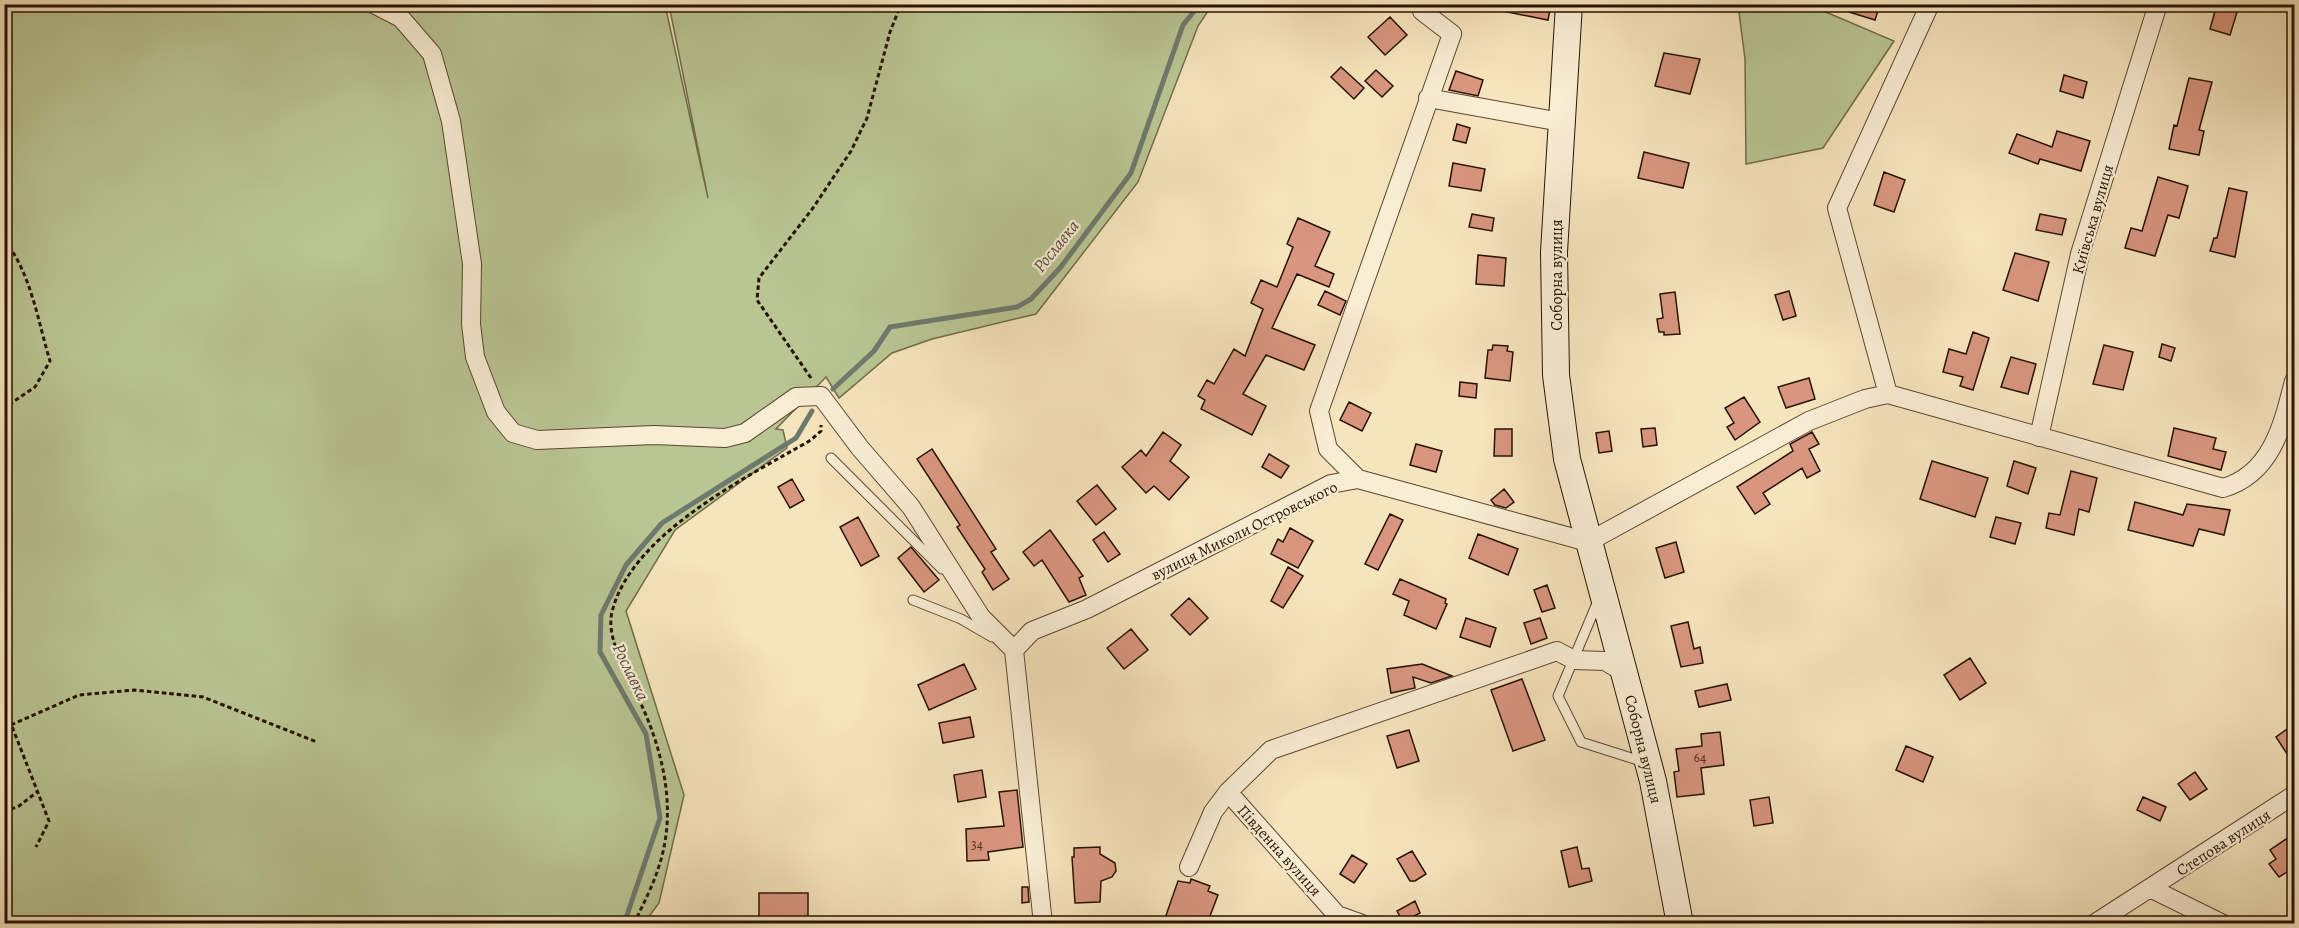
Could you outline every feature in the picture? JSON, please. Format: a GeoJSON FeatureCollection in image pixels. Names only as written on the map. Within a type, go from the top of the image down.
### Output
{"type":"FeatureCollection","features":[{"type":"Feature","properties":{"kind":"street"},"geometry":{"type":"LineString","coordinates":[[374,4],[402,18],[432,54],[451,121],[472,264],[471,324],[475,357],[496,412],[513,433],[537,440],[654,435],[725,438],[745,433],[795,398],[821,396],[860,448],[911,507],[981,617],[1014,650],[1044,924]]}},
{"type":"Feature","properties":{"kind":"street","name":"Соборна вулиця"},"geometry":{"type":"LineString","coordinates":[[1569,4],[1554,252],[1556,375],[1567,459],[1649,764],[1680,924]]}},
{"type":"Feature","properties":{"kind":"street"},"geometry":{"type":"LineString","coordinates":[[1888,394],[1837,207],[1930,4]]}},
{"type":"Feature","properties":{"kind":"street","name":"Київська вулиця"},"geometry":{"type":"LineString","coordinates":[[2039,436],[2080,254],[2158,4]]}},
{"type":"Feature","properties":{"kind":"street","name":"вулиця Миколи Островського"},"geometry":{"type":"LineString","coordinates":[[1358,479],[1328,449],[1319,411],[1452,34],[1422,11]]}},
{"type":"Feature","properties":{"kind":"street"},"geometry":{"type":"LineString","coordinates":[[1428,99],[1561,122]]}},
{"type":"Feature","properties":{"kind":"street"},"geometry":{"type":"LineString","coordinates":[[1358,479],[1588,543],[1809,421],[1865,399],[1888,394],[2223,488],[2234,485],[2258,466],[2279,439],[2295,381]]}},
{"type":"Feature","properties":{"kind":"street","name":"вулиця Миколи Островського"},"geometry":{"type":"LineString","coordinates":[[1014,650],[1032,631],[1087,609],[1331,484],[1358,479]]}},
{"type":"Feature","properties":{"kind":"street"},"geometry":{"type":"LineString","coordinates":[[1189,867],[1213,812],[1228,792],[1271,750],[1557,651],[1574,660],[1605,661],[1624,673]]}},
{"type":"Feature","properties":{"kind":"street","name":"Південна вулиця"},"geometry":{"type":"LineString","coordinates":[[1228,792],[1337,915],[1362,924]]}},
{"type":"Feature","properties":{"kind":"street","name":"Степова вулиця"},"geometry":{"type":"LineString","coordinates":[[2094,924],[2152,889],[2295,795]]}},
{"type":"Feature","properties":{"kind":"street","name":"Степова вулиця"},"geometry":{"type":"LineString","coordinates":[[2152,889],[2223,924]]}},
{"type":"Feature","properties":{"kind":"lane"},"geometry":{"type":"LineString","coordinates":[[831,458],[966,591]]}},
{"type":"Feature","properties":{"kind":"lane"},"geometry":{"type":"LineString","coordinates":[[1602,591],[1558,696],[1581,742],[1649,764]]}},
{"type":"Feature","properties":{"kind":"lane"},"geometry":{"type":"LineString","coordinates":[[913,600],[961,619],[1014,650]]}},
{"type":"Feature","properties":{"kind":"path"},"geometry":{"type":"LineString","coordinates":[[633,924],[658,869],[669,822],[666,782],[643,708],[616,651],[611,613],[629,572],[667,531],[735,484],[811,440],[821,430],[821,396],[804,366],[757,300],[759,278],[813,208],[851,151],[867,118],[890,32],[901,4]]}},
{"type":"Feature","properties":{"kind":"path"},"geometry":{"type":"LineString","coordinates":[[4,240],[11,248],[27,283],[50,361],[35,387],[4,408]]}},
{"type":"Feature","properties":{"kind":"path"},"geometry":{"type":"LineString","coordinates":[[11,725],[79,695],[134,690],[203,698],[316,742]]}},
{"type":"Feature","properties":{"kind":"path"},"geometry":{"type":"LineString","coordinates":[[4,706],[49,821],[36,847]]}},
{"type":"Feature","properties":{"kind":"path"},"geometry":{"type":"LineString","coordinates":[[4,812],[19,806],[37,792]]}},
{"type":"Feature","properties":{"kind":"green space"},"geometry":{"type":"Polygon","coordinates":[[[5,5],[665,5],[708,198],[669,5],[1212,5],[1198,26],[1138,182],[1036,314],[932,339],[892,353],[839,398],[826,377],[776,429],[783,430],[787,448],[675,530],[626,611],[684,795],[659,903],[644,923],[5,924],[5,5]]]}},
{"type":"Feature","properties":{"kind":"green space"},"geometry":{"type":"Polygon","coordinates":[[[1738,5],[1822,5],[1821,10],[1894,41],[1823,148],[1746,164],[1745,59],[1738,5]]]}},
{"type":"Feature","properties":{"kind":"building"},"geometry":{"type":"Polygon","coordinates":[[[1502,4],[1551,4],[1548,20],[1502,11],[1502,4]]]}},
{"type":"Feature","properties":{"kind":"building"},"geometry":{"type":"Polygon","coordinates":[[[1837,4],[1880,4],[1875,20],[1836,8],[1837,4]]]}},
{"type":"Feature","properties":{"kind":"building"},"geometry":{"type":"Polygon","coordinates":[[[2217,4],[2238,9],[2230,35],[2210,29],[2217,4]]]}},
{"type":"Feature","properties":{"kind":"building"},"geometry":{"type":"Polygon","coordinates":[[[1390,17],[1407,35],[1385,55],[1368,37],[1390,17]]]}},
{"type":"Feature","properties":{"kind":"building"},"geometry":{"type":"Polygon","coordinates":[[[1664,53],[1700,59],[1690,94],[1655,86],[1664,53]]]}},
{"type":"Feature","properties":{"kind":"building"},"geometry":{"type":"Polygon","coordinates":[[[1341,67],[1364,88],[1354,99],[1331,77],[1341,67]]]}},
{"type":"Feature","properties":{"kind":"building"},"geometry":{"type":"Polygon","coordinates":[[[1376,70],[1393,86],[1382,97],[1365,81],[1376,70]]]}},
{"type":"Feature","properties":{"kind":"building"},"geometry":{"type":"Polygon","coordinates":[[[1456,71],[1483,80],[1478,96],[1449,90],[1456,71]]]}},
{"type":"Feature","properties":{"kind":"building"},"geometry":{"type":"Polygon","coordinates":[[[2064,75],[2087,82],[2083,98],[2060,91],[2064,75]]]}},
{"type":"Feature","properties":{"kind":"building"},"geometry":{"type":"Polygon","coordinates":[[[2189,78],[2212,82],[2199,130],[2204,131],[2199,155],[2169,149],[2189,78]]]}},
{"type":"Feature","properties":{"kind":"building"},"geometry":{"type":"Polygon","coordinates":[[[1457,124],[1470,128],[1466,143],[1453,140],[1457,124]]]}},
{"type":"Feature","properties":{"kind":"building"},"geometry":{"type":"Polygon","coordinates":[[[2057,131],[2090,141],[2081,171],[2040,159],[2038,164],[2009,153],[2017,134],[2052,147],[2057,131]]]}},
{"type":"Feature","properties":{"kind":"building"},"geometry":{"type":"Polygon","coordinates":[[[1644,152],[1689,163],[1683,188],[1638,178],[1644,152]]]}},
{"type":"Feature","properties":{"kind":"building"},"geometry":{"type":"Polygon","coordinates":[[[1453,163],[1485,169],[1481,191],[1449,186],[1453,163]]]}},
{"type":"Feature","properties":{"kind":"building"},"geometry":{"type":"Polygon","coordinates":[[[1884,172],[1905,180],[1894,212],[1874,205],[1884,172]]]}},
{"type":"Feature","properties":{"kind":"building"},"geometry":{"type":"Polygon","coordinates":[[[2158,177],[2188,186],[2179,218],[2168,215],[2155,256],[2125,248],[2131,228],[2142,231],[2158,177]]]}},
{"type":"Feature","properties":{"kind":"building"},"geometry":{"type":"Polygon","coordinates":[[[2229,188],[2247,192],[2235,257],[2210,251],[2214,238],[2217,238],[2229,188]]]}},
{"type":"Feature","properties":{"kind":"building"},"geometry":{"type":"Polygon","coordinates":[[[1472,214],[1494,218],[1492,231],[1469,227],[1472,214]]]}},
{"type":"Feature","properties":{"kind":"building"},"geometry":{"type":"Polygon","coordinates":[[[2040,214],[2066,219],[2062,235],[2036,230],[2040,214]]]}},
{"type":"Feature","properties":{"kind":"building"},"geometry":{"type":"Polygon","coordinates":[[[1298,218],[1330,232],[1315,266],[1334,274],[1329,287],[1297,274],[1272,328],[1315,345],[1304,370],[1266,355],[1243,394],[1266,406],[1252,435],[1201,409],[1205,400],[1198,396],[1207,380],[1214,384],[1234,349],[1245,356],[1263,309],[1251,303],[1261,280],[1277,287],[1293,247],[1287,244],[1298,218]]]}},
{"type":"Feature","properties":{"kind":"building"},"geometry":{"type":"Polygon","coordinates":[[[2015,253],[2049,262],[2038,301],[2003,290],[2015,253]]]}},
{"type":"Feature","properties":{"kind":"building"},"geometry":{"type":"Polygon","coordinates":[[[1478,255],[1506,258],[1504,286],[1476,284],[1478,255]]]}},
{"type":"Feature","properties":{"kind":"building"},"geometry":{"type":"Polygon","coordinates":[[[1325,291],[1346,301],[1340,315],[1318,305],[1325,291]]]}},
{"type":"Feature","properties":{"kind":"building"},"geometry":{"type":"Polygon","coordinates":[[[1789,291],[1796,316],[1783,320],[1775,295],[1789,291]]]}},
{"type":"Feature","properties":{"kind":"building"},"geometry":{"type":"Polygon","coordinates":[[[1675,292],[1680,334],[1664,335],[1664,332],[1659,332],[1657,319],[1663,318],[1660,294],[1675,292]]]}},
{"type":"Feature","properties":{"kind":"building"},"geometry":{"type":"Polygon","coordinates":[[[1973,332],[1989,338],[1973,390],[1960,386],[1963,377],[1943,372],[1949,349],[1966,354],[1973,332]]]}},
{"type":"Feature","properties":{"kind":"building"},"geometry":{"type":"Polygon","coordinates":[[[2162,344],[2175,348],[2171,361],[2159,357],[2162,344]]]}},
{"type":"Feature","properties":{"kind":"building"},"geometry":{"type":"Polygon","coordinates":[[[1493,345],[1508,346],[1507,351],[1513,352],[1510,381],[1485,378],[1488,350],[1492,350],[1493,345]]]}},
{"type":"Feature","properties":{"kind":"building"},"geometry":{"type":"Polygon","coordinates":[[[2104,345],[2133,352],[2123,390],[2093,384],[2104,345]]]}},
{"type":"Feature","properties":{"kind":"building"},"geometry":{"type":"Polygon","coordinates":[[[2011,357],[2036,364],[2028,394],[2001,387],[2011,357]]]}},
{"type":"Feature","properties":{"kind":"building"},"geometry":{"type":"Polygon","coordinates":[[[1809,378],[1815,399],[1786,408],[1778,387],[1809,378]]]}},
{"type":"Feature","properties":{"kind":"building"},"geometry":{"type":"Polygon","coordinates":[[[1460,382],[1477,384],[1476,398],[1459,396],[1460,382]]]}},
{"type":"Feature","properties":{"kind":"building"},"geometry":{"type":"Polygon","coordinates":[[[1744,397],[1760,422],[1735,440],[1727,427],[1734,423],[1725,408],[1744,397]]]}},
{"type":"Feature","properties":{"kind":"building"},"geometry":{"type":"Polygon","coordinates":[[[1349,402],[1371,413],[1362,431],[1340,420],[1349,402]]]}},
{"type":"Feature","properties":{"kind":"building"},"geometry":{"type":"Polygon","coordinates":[[[1655,428],[1657,445],[1643,447],[1641,429],[1655,428]]]}},
{"type":"Feature","properties":{"kind":"building"},"geometry":{"type":"Polygon","coordinates":[[[2174,428],[2216,438],[2213,449],[2226,452],[2221,470],[2168,456],[2174,428]]]}},
{"type":"Feature","properties":{"kind":"building"},"geometry":{"type":"Polygon","coordinates":[[[1495,429],[1512,429],[1512,456],[1494,456],[1495,429]]]}},
{"type":"Feature","properties":{"kind":"building"},"geometry":{"type":"Polygon","coordinates":[[[1609,431],[1612,451],[1599,453],[1596,433],[1609,431]]]}},
{"type":"Feature","properties":{"kind":"building"},"geometry":{"type":"Polygon","coordinates":[[[1163,432],[1181,445],[1170,461],[1189,477],[1169,500],[1154,486],[1146,493],[1122,467],[1141,450],[1146,456],[1163,432]]]}},
{"type":"Feature","properties":{"kind":"building"},"geometry":{"type":"Polygon","coordinates":[[[1812,432],[1819,444],[1809,449],[1820,471],[1807,478],[1802,468],[1763,493],[1770,504],[1755,514],[1737,487],[1793,451],[1790,444],[1812,432]]]}},
{"type":"Feature","properties":{"kind":"building"},"geometry":{"type":"Polygon","coordinates":[[[1416,444],[1442,451],[1436,472],[1410,465],[1416,444]]]}},
{"type":"Feature","properties":{"kind":"building"},"geometry":{"type":"Polygon","coordinates":[[[932,449],[996,549],[991,552],[1009,579],[993,590],[982,572],[985,569],[957,527],[960,525],[917,459],[932,449]]]}},
{"type":"Feature","properties":{"kind":"building"},"geometry":{"type":"Polygon","coordinates":[[[1269,454],[1289,466],[1281,478],[1262,467],[1269,454]]]}},
{"type":"Feature","properties":{"kind":"building"},"geometry":{"type":"Polygon","coordinates":[[[1932,461],[1988,478],[1975,517],[1920,499],[1932,461]]]}},
{"type":"Feature","properties":{"kind":"building"},"geometry":{"type":"Polygon","coordinates":[[[2014,461],[2036,468],[2028,494],[2007,486],[2014,461]]]}},
{"type":"Feature","properties":{"kind":"building"},"geometry":{"type":"Polygon","coordinates":[[[2071,471],[2097,478],[2089,512],[2079,509],[2074,535],[2046,528],[2049,513],[2060,515],[2071,471]]]}},
{"type":"Feature","properties":{"kind":"building"},"geometry":{"type":"Polygon","coordinates":[[[792,479],[804,500],[790,508],[778,487],[792,479]]]}},
{"type":"Feature","properties":{"kind":"building"},"geometry":{"type":"Polygon","coordinates":[[[1097,485],[1116,509],[1096,525],[1077,501],[1097,485]]]}},
{"type":"Feature","properties":{"kind":"building"},"geometry":{"type":"Polygon","coordinates":[[[1504,489],[1514,502],[1506,508],[1495,505],[1491,500],[1504,489]]]}},
{"type":"Feature","properties":{"kind":"building"},"geometry":{"type":"Polygon","coordinates":[[[2135,502],[2183,515],[2187,504],[2230,510],[2224,535],[2199,529],[2193,546],[2128,530],[2135,502]]]}},
{"type":"Feature","properties":{"kind":"building"},"geometry":{"type":"Polygon","coordinates":[[[1390,514],[1403,520],[1378,570],[1365,564],[1390,514]]]}},
{"type":"Feature","properties":{"kind":"building"},"geometry":{"type":"Polygon","coordinates":[[[858,517],[879,556],[861,566],[840,527],[858,517]]]}},
{"type":"Feature","properties":{"kind":"building"},"geometry":{"type":"Polygon","coordinates":[[[1996,517],[2021,523],[2015,544],[1990,537],[1996,517]]]}},
{"type":"Feature","properties":{"kind":"building"},"geometry":{"type":"Polygon","coordinates":[[[1290,528],[1313,541],[1298,568],[1271,554],[1278,539],[1283,542],[1290,528]]]}},
{"type":"Feature","properties":{"kind":"building"},"geometry":{"type":"Polygon","coordinates":[[[1050,530],[1083,576],[1079,578],[1086,595],[1069,602],[1042,560],[1034,566],[1023,552],[1050,530]]]}},
{"type":"Feature","properties":{"kind":"building"},"geometry":{"type":"Polygon","coordinates":[[[1104,532],[1120,554],[1108,562],[1093,540],[1104,532]]]}},
{"type":"Feature","properties":{"kind":"building"},"geometry":{"type":"Polygon","coordinates":[[[1478,534],[1518,549],[1508,575],[1469,558],[1478,534]]]}},
{"type":"Feature","properties":{"kind":"building"},"geometry":{"type":"Polygon","coordinates":[[[1676,542],[1684,572],[1665,578],[1656,548],[1676,542]]]}},
{"type":"Feature","properties":{"kind":"building"},"geometry":{"type":"Polygon","coordinates":[[[911,547],[939,580],[924,592],[898,558],[911,547]]]}},
{"type":"Feature","properties":{"kind":"building"},"geometry":{"type":"Polygon","coordinates":[[[1288,567],[1303,576],[1283,608],[1271,601],[1288,567]]]}},
{"type":"Feature","properties":{"kind":"building"},"geometry":{"type":"Polygon","coordinates":[[[1400,579],[1446,599],[1447,604],[1436,629],[1404,615],[1409,601],[1393,594],[1400,579]]]}},
{"type":"Feature","properties":{"kind":"building"},"geometry":{"type":"Polygon","coordinates":[[[1547,585],[1555,608],[1542,612],[1534,590],[1547,585]]]}},
{"type":"Feature","properties":{"kind":"building"},"geometry":{"type":"Polygon","coordinates":[[[1189,598],[1208,618],[1190,635],[1171,615],[1189,598]]]}},
{"type":"Feature","properties":{"kind":"building"},"geometry":{"type":"Polygon","coordinates":[[[1466,618],[1496,628],[1490,647],[1460,637],[1466,618]]]}},
{"type":"Feature","properties":{"kind":"building"},"geometry":{"type":"Polygon","coordinates":[[[1540,618],[1547,638],[1531,644],[1524,623],[1540,618]]]}},
{"type":"Feature","properties":{"kind":"building"},"geometry":{"type":"Polygon","coordinates":[[[1688,622],[1694,649],[1700,647],[1703,663],[1681,667],[1671,626],[1688,622]]]}},
{"type":"Feature","properties":{"kind":"building"},"geometry":{"type":"Polygon","coordinates":[[[1131,629],[1148,650],[1124,669],[1107,648],[1131,629]]]}},
{"type":"Feature","properties":{"kind":"building"},"geometry":{"type":"Polygon","coordinates":[[[1970,658],[1986,683],[1960,700],[1944,675],[1970,658]]]}},
{"type":"Feature","properties":{"kind":"building"},"geometry":{"type":"Polygon","coordinates":[[[964,664],[976,689],[929,710],[918,685],[964,664]]]}},
{"type":"Feature","properties":{"kind":"building"},"geometry":{"type":"Polygon","coordinates":[[[1422,664],[1452,676],[1431,683],[1413,677],[1415,688],[1391,693],[1387,669],[1422,664]]]}},
{"type":"Feature","properties":{"kind":"building"},"geometry":{"type":"Polygon","coordinates":[[[1522,679],[1545,740],[1513,751],[1491,690],[1522,679]]]}},
{"type":"Feature","properties":{"kind":"building"},"geometry":{"type":"Polygon","coordinates":[[[1727,684],[1731,700],[1699,707],[1695,691],[1727,684]]]}},
{"type":"Feature","properties":{"kind":"building"},"geometry":{"type":"Polygon","coordinates":[[[970,717],[974,737],[943,743],[939,723],[970,717]]]}},
{"type":"Feature","properties":{"kind":"building"},"geometry":{"type":"Polygon","coordinates":[[[2290,727],[2295,734],[2295,766],[2276,737],[2290,727]]]}},
{"type":"Feature","properties":{"kind":"building"},"geometry":{"type":"Polygon","coordinates":[[[1409,730],[1419,761],[1397,768],[1387,736],[1409,730]]]}},
{"type":"Feature","properties":{"kind":"building"},"geometry":{"type":"Polygon","coordinates":[[[1720,732],[1724,765],[1701,768],[1704,794],[1677,797],[1674,772],[1679,771],[1676,749],[1702,746],[1701,734],[1720,732]]]}},
{"type":"Feature","properties":{"kind":"building"},"geometry":{"type":"Polygon","coordinates":[[[1906,746],[1933,757],[1923,782],[1896,770],[1906,746]]]}},
{"type":"Feature","properties":{"kind":"building"},"geometry":{"type":"Polygon","coordinates":[[[982,770],[986,797],[958,802],[954,775],[982,770]]]}},
{"type":"Feature","properties":{"kind":"building"},"geometry":{"type":"Polygon","coordinates":[[[2195,772],[2207,789],[2190,800],[2178,784],[2195,772]]]}},
{"type":"Feature","properties":{"kind":"building"},"geometry":{"type":"Polygon","coordinates":[[[1017,790],[1023,847],[988,852],[989,860],[967,861],[966,829],[1004,826],[999,792],[1017,790]]]}},
{"type":"Feature","properties":{"kind":"building"},"geometry":{"type":"Polygon","coordinates":[[[1769,797],[1773,823],[1754,826],[1750,800],[1769,797]]]}},
{"type":"Feature","properties":{"kind":"building"},"geometry":{"type":"Polygon","coordinates":[[[2143,797],[2166,807],[2160,821],[2137,810],[2143,797]]]}},
{"type":"Feature","properties":{"kind":"building"},"geometry":{"type":"Polygon","coordinates":[[[2295,833],[2295,867],[2279,877],[2269,864],[2276,859],[2270,850],[2295,833]]]}},
{"type":"Feature","properties":{"kind":"building"},"geometry":{"type":"Polygon","coordinates":[[[1100,847],[1100,854],[1115,863],[1116,871],[1112,877],[1101,881],[1100,902],[1075,903],[1072,857],[1074,857],[1074,848],[1100,847]]]}},
{"type":"Feature","properties":{"kind":"building"},"geometry":{"type":"Polygon","coordinates":[[[1577,847],[1582,869],[1589,868],[1592,881],[1569,887],[1561,851],[1577,847]]]}},
{"type":"Feature","properties":{"kind":"building"},"geometry":{"type":"Polygon","coordinates":[[[1412,851],[1426,874],[1415,881],[1410,881],[1397,859],[1412,851]]]}},
{"type":"Feature","properties":{"kind":"building"},"geometry":{"type":"Polygon","coordinates":[[[1352,855],[1367,864],[1354,883],[1340,874],[1352,855]]]}},
{"type":"Feature","properties":{"kind":"building"},"geometry":{"type":"Polygon","coordinates":[[[1191,879],[1210,886],[1208,891],[1218,895],[1207,924],[1163,924],[1178,881],[1190,883],[1191,879]]]}},
{"type":"Feature","properties":{"kind":"building"},"geometry":{"type":"Polygon","coordinates":[[[1022,887],[1028,887],[1029,902],[1022,903],[1022,887]]]}},
{"type":"Feature","properties":{"kind":"building"},"geometry":{"type":"Polygon","coordinates":[[[759,893],[808,893],[808,919],[759,919],[759,893]]]}},
{"type":"Feature","properties":{"kind":"building"},"geometry":{"type":"Polygon","coordinates":[[[1415,901],[1420,913],[1403,922],[1397,911],[1415,901]]]}},
{"type":"Feature","properties":{"kind":"waterway","name":"Рославка"},"geometry":{"type":"LineString","coordinates":[[833,389],[874,351],[890,327],[1017,307],[1031,299],[1060,268],[1131,173],[1183,25],[1200,4]]}},
{"type":"Feature","properties":{"kind":"waterway","name":"Рославка"},"geometry":{"type":"LineString","coordinates":[[620,924],[626,918],[660,818],[646,734],[600,652],[601,615],[626,565],[662,523],[796,438],[812,411]]}}]}
